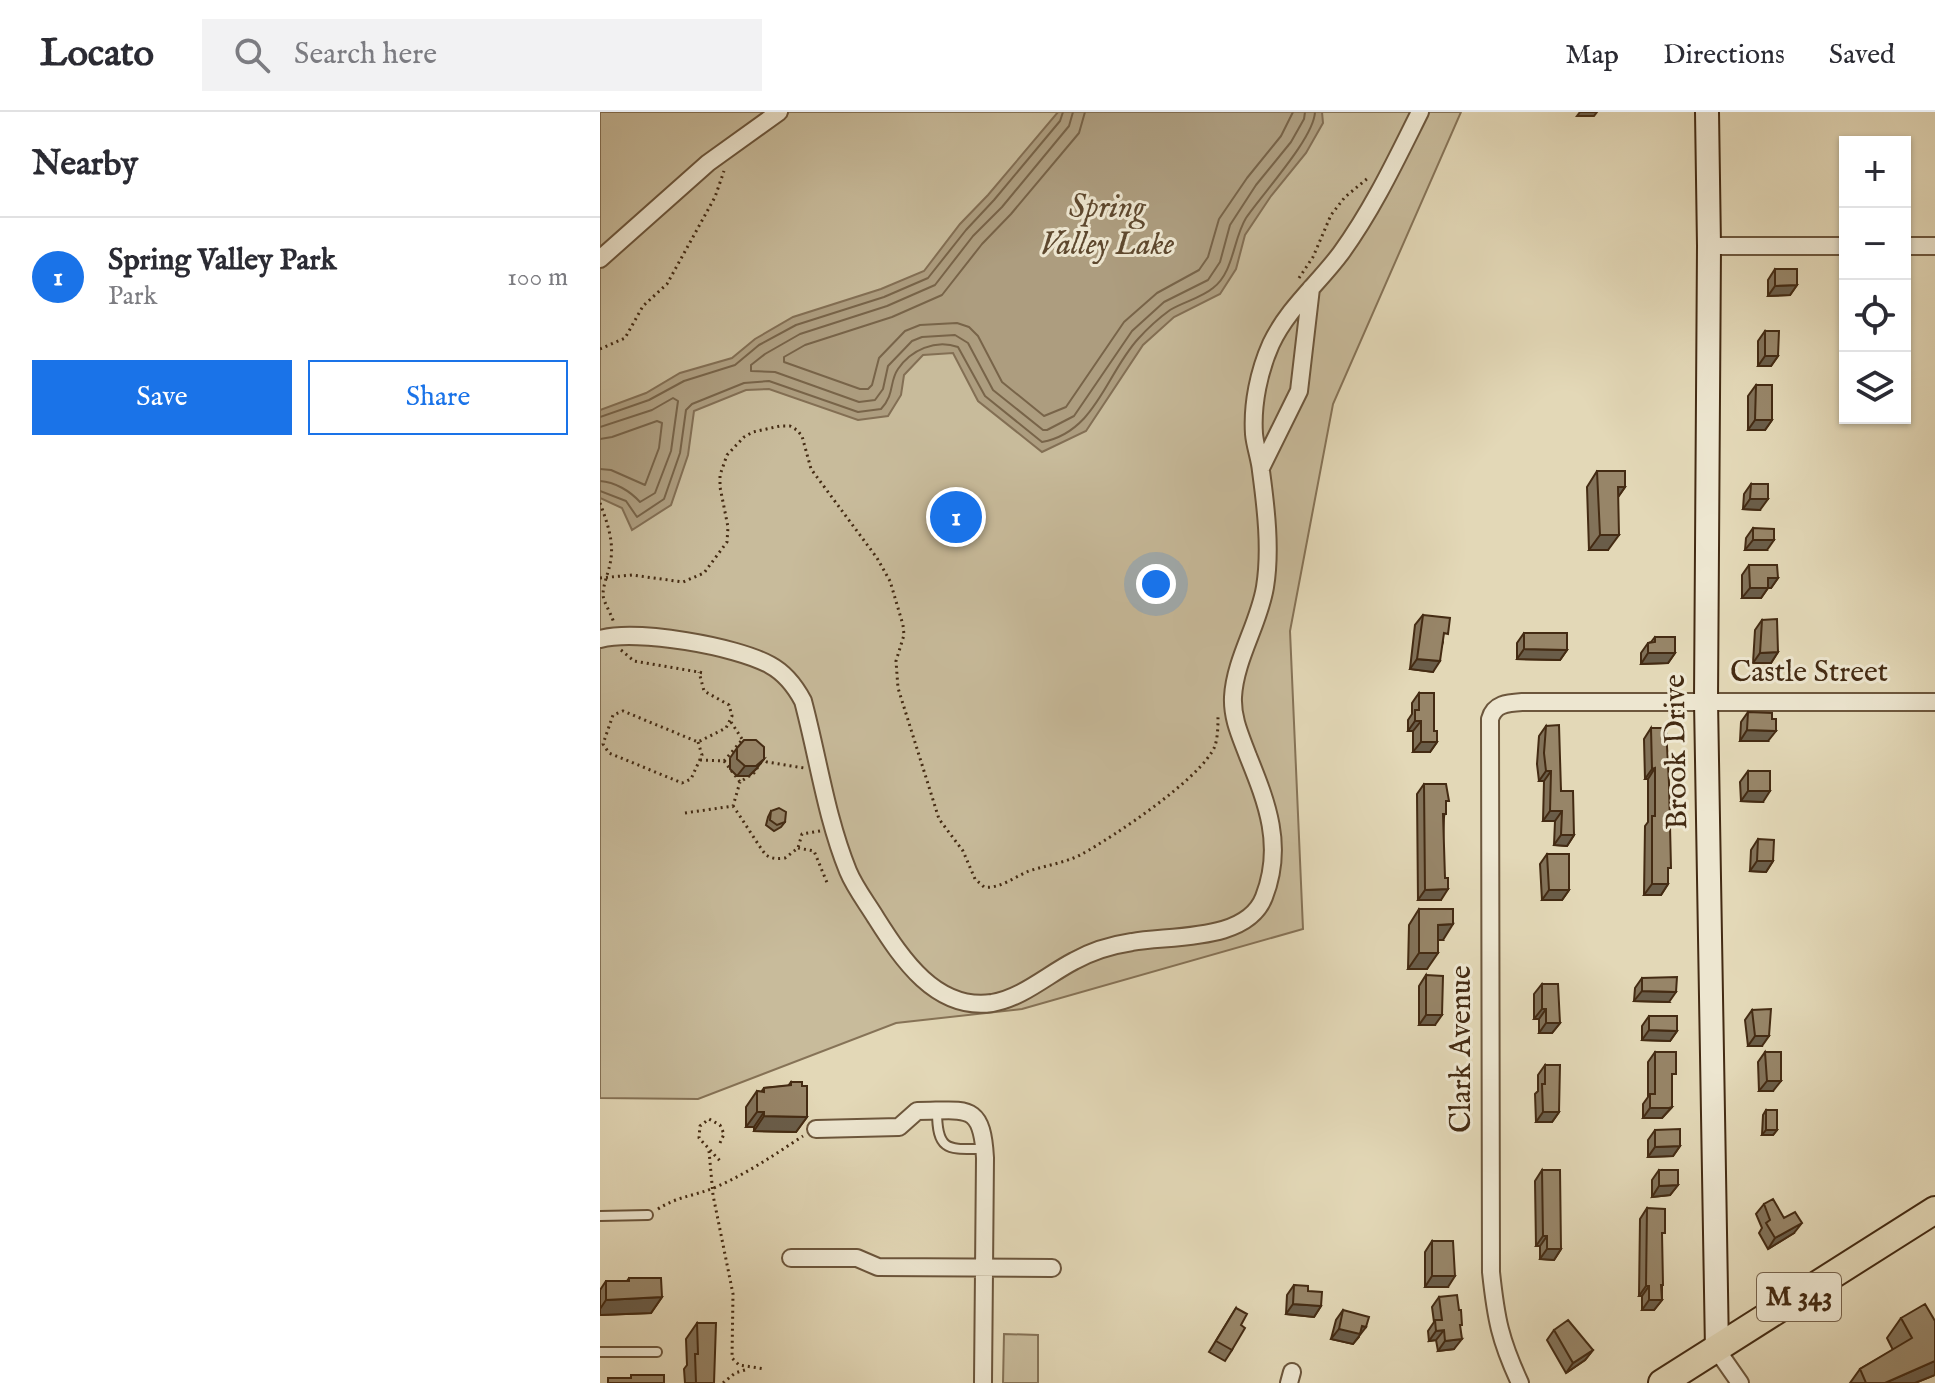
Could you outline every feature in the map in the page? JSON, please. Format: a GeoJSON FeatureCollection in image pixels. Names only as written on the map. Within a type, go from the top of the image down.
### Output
{"type":"FeatureCollection","features":[{"type":"Feature","properties":{"kind":"main road","name":"M 343"},"geometry":{"type":"LineString","coordinates":[[1662,1383],[1935,1210]]}},
{"type":"Feature","properties":{"kind":"street"},"geometry":{"type":"LineString","coordinates":[[600,259],[724,150],[779,112]]}},
{"type":"Feature","properties":{"kind":"street"},"geometry":{"type":"LineString","coordinates":[[600,639],[652,637],[722,648],[769,664],[795,686],[803,701],[833,826],[850,877],[896,950],[927,983],[963,1003],[1011,998],[1073,961],[1109,947],[1220,931],[1247,919],[1264,897],[1274,838],[1266,801],[1234,713],[1236,678],[1265,584],[1265,521],[1261,468],[1254,435],[1255,403],[1261,372],[1271,344],[1288,314],[1341,253],[1395,163],[1420,112]]}},
{"type":"Feature","properties":{"kind":"street","name":"Brook Drive"},"geometry":{"type":"LineString","coordinates":[[1707,112],[1706,701],[1717,1350]]}},
{"type":"Feature","properties":{"kind":"street"},"geometry":{"type":"LineString","coordinates":[[1709,246],[1839,246]]}},
{"type":"Feature","properties":{"kind":"street"},"geometry":{"type":"LineString","coordinates":[[1911,246],[1935,246]]}},
{"type":"Feature","properties":{"kind":"street"},"geometry":{"type":"LineString","coordinates":[[1261,468],[1299,391],[1311,288]]}},
{"type":"Feature","properties":{"kind":"street","name":"Castle Street"},"geometry":{"type":"LineString","coordinates":[[1493,710],[1498,706],[1522,702],[1935,702]]}},
{"type":"Feature","properties":{"kind":"street","name":"Clark Avenue"},"geometry":{"type":"LineString","coordinates":[[1493,710],[1490,719],[1491,1272],[1499,1334],[1520,1383]]}},
{"type":"Feature","properties":{"kind":"street"},"geometry":{"type":"LineString","coordinates":[[816,1129],[899,1127],[917,1111],[942,1111],[965,1112],[975,1117],[984,1130],[983,1383]]}},
{"type":"Feature","properties":{"kind":"street"},"geometry":{"type":"LineString","coordinates":[[791,1258],[857,1258],[878,1267],[1052,1268]]}},
{"type":"Feature","properties":{"kind":"street"},"geometry":{"type":"LineString","coordinates":[[1717,1350],[1740,1383]]}},
{"type":"Feature","properties":{"kind":"lane"},"geometry":{"type":"LineString","coordinates":[[942,1111],[939,1138],[944,1146],[985,1149]]}},
{"type":"Feature","properties":{"kind":"lane"},"geometry":{"type":"LineString","coordinates":[[600,1216],[648,1215]]}},
{"type":"Feature","properties":{"kind":"lane"},"geometry":{"type":"LineString","coordinates":[[600,1352],[657,1352]]}},
{"type":"Feature","properties":{"kind":"path"},"geometry":{"type":"LineString","coordinates":[[600,349],[625,338],[643,306],[676,271],[720,183],[727,162],[724,150]]}},
{"type":"Feature","properties":{"kind":"path"},"geometry":{"type":"LineString","coordinates":[[1292,288],[1313,257],[1331,215],[1345,197],[1378,170],[1395,163]]}},
{"type":"Feature","properties":{"kind":"path"},"geometry":{"type":"LineString","coordinates":[[600,578],[632,575],[683,582],[704,573],[727,542],[728,527],[720,487],[720,475],[727,455],[753,432],[780,426],[797,430],[802,436],[811,469],[877,558],[890,581],[904,635],[896,661],[898,688],[939,819],[963,851],[975,879],[984,887],[997,887],[1026,872],[1054,866],[1082,854],[1152,808],[1210,754],[1217,735],[1219,713]]}},
{"type":"Feature","properties":{"kind":"path"},"geometry":{"type":"LineString","coordinates":[[600,503],[612,548],[602,598],[613,617],[620,648],[634,661],[701,672],[704,691],[729,705],[731,722],[748,747]]}},
{"type":"Feature","properties":{"kind":"path"},"geometry":{"type":"LineString","coordinates":[[623,711],[698,742],[703,750],[691,779],[677,783],[609,753],[604,748],[603,739],[613,715],[623,711]]}},
{"type":"Feature","properties":{"kind":"path"},"geometry":{"type":"LineString","coordinates":[[698,742],[718,733],[731,722]]}},
{"type":"Feature","properties":{"kind":"path"},"geometry":{"type":"LineString","coordinates":[[724,761],[742,740]]}},
{"type":"Feature","properties":{"kind":"path"},"geometry":{"type":"LineString","coordinates":[[755,753],[781,766],[820,770]]}},
{"type":"Feature","properties":{"kind":"path"},"geometry":{"type":"LineString","coordinates":[[733,806],[740,782],[754,773],[763,759]]}},
{"type":"Feature","properties":{"kind":"path"},"geometry":{"type":"LineString","coordinates":[[700,760],[724,761]]}},
{"type":"Feature","properties":{"kind":"path"},"geometry":{"type":"LineString","coordinates":[[724,761],[740,782]]}},
{"type":"Feature","properties":{"kind":"path"},"geometry":{"type":"LineString","coordinates":[[733,806],[763,853],[770,857],[785,858],[798,848],[802,834],[833,826]]}},
{"type":"Feature","properties":{"kind":"path"},"geometry":{"type":"LineString","coordinates":[[685,813],[733,806]]}},
{"type":"Feature","properties":{"kind":"path"},"geometry":{"type":"LineString","coordinates":[[798,848],[814,851],[828,885]]}},
{"type":"Feature","properties":{"kind":"path"},"geometry":{"type":"LineString","coordinates":[[720,1143],[724,1134],[720,1125],[709,1119],[698,1131],[699,1138],[721,1162]]}},
{"type":"Feature","properties":{"kind":"path"},"geometry":{"type":"LineString","coordinates":[[648,1215],[677,1198],[712,1189],[764,1164],[816,1129]]}},
{"type":"Feature","properties":{"kind":"path"},"geometry":{"type":"LineString","coordinates":[[709,1151],[712,1189],[733,1294],[732,1358],[748,1369]]}},
{"type":"Feature","properties":{"kind":"path"},"geometry":{"type":"LineString","coordinates":[[723,1383],[735,1373],[765,1369]]}},
{"type":"Feature","properties":{"kind":"shaded area"},"geometry":{"type":"Polygon","coordinates":[[[600,112],[1461,112],[1333,404],[1290,631],[1303,929],[1022,1009],[896,1023],[698,1099],[600,1098],[600,112]]]}},
{"type":"Feature","properties":{"kind":"shaded area"},"geometry":{"type":"Polygon","coordinates":[[[1004,1334],[1038,1335],[1038,1383],[1003,1383],[1004,1334]]]}},
{"type":"Feature","properties":{"kind":"water","name":"Spring Valley Lake"},"geometry":{"type":"Polygon","coordinates":[[[1058,112],[1322,112],[1323,123],[1306,153],[1271,196],[1245,235],[1236,269],[1220,294],[1174,317],[1143,345],[1086,431],[1042,452],[978,401],[953,353],[923,355],[904,375],[901,395],[888,416],[858,420],[769,389],[746,390],[694,411],[688,455],[671,505],[632,530],[622,508],[600,498],[600,410],[646,393],[680,373],[732,358],[755,339],[793,317],[881,289],[924,271],[960,224],[1058,112]]]}},
{"type":"Feature","properties":{"kind":"building"},"geometry":{"type":"Polygon","coordinates":[[[1775,269],[1797,269],[1797,285],[1775,286],[1775,269]]]}},
{"type":"Feature","properties":{"kind":"building"},"geometry":{"type":"Polygon","coordinates":[[[1765,331],[1779,331],[1778,356],[1765,356],[1765,331]]]}},
{"type":"Feature","properties":{"kind":"building"},"geometry":{"type":"Polygon","coordinates":[[[1756,385],[1772,385],[1772,420],[1755,420],[1756,385]]]}},
{"type":"Feature","properties":{"kind":"building"},"geometry":{"type":"Polygon","coordinates":[[[1597,471],[1625,471],[1625,487],[1618,487],[1619,535],[1600,535],[1597,471]]]}},
{"type":"Feature","properties":{"kind":"building"},"geometry":{"type":"Polygon","coordinates":[[[1751,484],[1768,484],[1768,499],[1750,499],[1751,484]]]}},
{"type":"Feature","properties":{"kind":"building"},"geometry":{"type":"Polygon","coordinates":[[[1753,528],[1774,529],[1774,540],[1753,540],[1753,528]]]}},
{"type":"Feature","properties":{"kind":"building"},"geometry":{"type":"Polygon","coordinates":[[[1749,565],[1777,565],[1778,578],[1768,578],[1768,588],[1750,588],[1749,565]]]}},
{"type":"Feature","properties":{"kind":"building"},"geometry":{"type":"Polygon","coordinates":[[[1423,615],[1450,618],[1448,634],[1444,633],[1440,661],[1417,659],[1423,615]]]}},
{"type":"Feature","properties":{"kind":"building"},"geometry":{"type":"Polygon","coordinates":[[[1777,619],[1778,652],[1760,653],[1762,620],[1777,619]]]}},
{"type":"Feature","properties":{"kind":"building"},"geometry":{"type":"Polygon","coordinates":[[[1524,633],[1567,633],[1567,650],[1524,649],[1524,633]]]}},
{"type":"Feature","properties":{"kind":"building"},"geometry":{"type":"Polygon","coordinates":[[[1655,637],[1675,637],[1675,653],[1648,653],[1648,643],[1655,642],[1655,637]]]}},
{"type":"Feature","properties":{"kind":"building"},"geometry":{"type":"Polygon","coordinates":[[[1419,693],[1434,693],[1437,742],[1421,742],[1421,721],[1415,721],[1415,710],[1419,710],[1419,693]]]}},
{"type":"Feature","properties":{"kind":"building"},"geometry":{"type":"Polygon","coordinates":[[[1748,712],[1772,713],[1772,719],[1776,719],[1776,731],[1747,730],[1748,712]]]}},
{"type":"Feature","properties":{"kind":"building"},"geometry":{"type":"Polygon","coordinates":[[[1559,725],[1561,791],[1573,791],[1574,835],[1561,835],[1562,811],[1550,811],[1551,771],[1546,771],[1544,753],[1546,726],[1559,725]]]}},
{"type":"Feature","properties":{"kind":"building"},"geometry":{"type":"Polygon","coordinates":[[[1651,728],[1666,728],[1671,868],[1668,868],[1668,884],[1652,884],[1655,768],[1652,769],[1651,728]]]}},
{"type":"Feature","properties":{"kind":"building"},"geometry":{"type":"Polygon","coordinates":[[[744,740],[756,740],[764,747],[764,759],[756,766],[745,766],[737,759],[737,748],[744,740]]]}},
{"type":"Feature","properties":{"kind":"building"},"geometry":{"type":"Polygon","coordinates":[[[1748,771],[1770,771],[1770,791],[1748,791],[1748,771]]]}},
{"type":"Feature","properties":{"kind":"building"},"geometry":{"type":"Polygon","coordinates":[[[1424,784],[1446,784],[1449,801],[1446,801],[1446,814],[1443,814],[1448,889],[1425,890],[1424,784]]]}},
{"type":"Feature","properties":{"kind":"building"},"geometry":{"type":"Polygon","coordinates":[[[779,808],[786,812],[785,822],[777,825],[770,820],[771,811],[779,808]]]}},
{"type":"Feature","properties":{"kind":"building"},"geometry":{"type":"Polygon","coordinates":[[[1758,839],[1774,840],[1773,861],[1757,861],[1758,839]]]}},
{"type":"Feature","properties":{"kind":"building"},"geometry":{"type":"Polygon","coordinates":[[[1547,854],[1569,854],[1569,890],[1549,890],[1547,854]]]}},
{"type":"Feature","properties":{"kind":"building"},"geometry":{"type":"Polygon","coordinates":[[[1419,909],[1453,909],[1453,924],[1438,925],[1438,953],[1419,953],[1419,909]]]}},
{"type":"Feature","properties":{"kind":"building"},"geometry":{"type":"Polygon","coordinates":[[[1426,975],[1443,976],[1442,1015],[1426,1015],[1426,975]]]}},
{"type":"Feature","properties":{"kind":"building"},"geometry":{"type":"Polygon","coordinates":[[[1677,977],[1676,992],[1642,991],[1642,978],[1677,977]]]}},
{"type":"Feature","properties":{"kind":"building"},"geometry":{"type":"Polygon","coordinates":[[[1542,984],[1558,984],[1560,1023],[1546,1023],[1546,1009],[1542,1009],[1542,984]]]}},
{"type":"Feature","properties":{"kind":"building"},"geometry":{"type":"Polygon","coordinates":[[[1771,1009],[1769,1036],[1755,1036],[1752,1010],[1771,1009]]]}},
{"type":"Feature","properties":{"kind":"building"},"geometry":{"type":"Polygon","coordinates":[[[1649,1016],[1677,1016],[1677,1031],[1649,1030],[1649,1016]]]}},
{"type":"Feature","properties":{"kind":"building"},"geometry":{"type":"Polygon","coordinates":[[[1655,1052],[1676,1052],[1672,1107],[1669,1108],[1650,1108],[1650,1094],[1655,1094],[1655,1052]]]}},
{"type":"Feature","properties":{"kind":"building"},"geometry":{"type":"Polygon","coordinates":[[[1765,1052],[1781,1052],[1781,1081],[1767,1081],[1765,1052]]]}},
{"type":"Feature","properties":{"kind":"building"},"geometry":{"type":"Polygon","coordinates":[[[1545,1065],[1560,1065],[1559,1112],[1543,1112],[1545,1065]]]}},
{"type":"Feature","properties":{"kind":"building"},"geometry":{"type":"Polygon","coordinates":[[[791,1082],[802,1082],[802,1086],[807,1086],[807,1117],[764,1116],[764,1112],[757,1112],[757,1091],[791,1085],[791,1082]]]}},
{"type":"Feature","properties":{"kind":"building"},"geometry":{"type":"Polygon","coordinates":[[[1766,1110],[1777,1110],[1777,1130],[1766,1130],[1766,1110]]]}},
{"type":"Feature","properties":{"kind":"building"},"geometry":{"type":"Polygon","coordinates":[[[1680,1129],[1680,1146],[1655,1147],[1655,1130],[1680,1129]]]}},
{"type":"Feature","properties":{"kind":"building"},"geometry":{"type":"Polygon","coordinates":[[[1542,1170],[1560,1170],[1561,1249],[1547,1249],[1547,1236],[1543,1236],[1542,1170]]]}},
{"type":"Feature","properties":{"kind":"building"},"geometry":{"type":"Polygon","coordinates":[[[1659,1170],[1678,1170],[1678,1185],[1659,1186],[1659,1170]]]}},
{"type":"Feature","properties":{"kind":"building"},"geometry":{"type":"Polygon","coordinates":[[[1773,1199],[1784,1218],[1795,1212],[1802,1223],[1775,1238],[1766,1223],[1770,1220],[1764,1204],[1773,1199]]]}},
{"type":"Feature","properties":{"kind":"building"},"geometry":{"type":"Polygon","coordinates":[[[1647,1208],[1665,1209],[1662,1300],[1649,1300],[1649,1286],[1646,1286],[1647,1208]]]}},
{"type":"Feature","properties":{"kind":"building"},"geometry":{"type":"Polygon","coordinates":[[[1432,1241],[1453,1241],[1455,1276],[1432,1276],[1432,1241]]]}},
{"type":"Feature","properties":{"kind":"building"},"geometry":{"type":"Polygon","coordinates":[[[629,1278],[661,1278],[662,1297],[606,1300],[606,1281],[629,1281],[629,1278]]]}},
{"type":"Feature","properties":{"kind":"building"},"geometry":{"type":"Polygon","coordinates":[[[1294,1285],[1308,1286],[1308,1291],[1322,1292],[1321,1306],[1293,1304],[1294,1285]]]}},
{"type":"Feature","properties":{"kind":"building"},"geometry":{"type":"Polygon","coordinates":[[[1457,1295],[1462,1339],[1445,1341],[1444,1330],[1436,1331],[1435,1320],[1442,1320],[1439,1297],[1457,1295]]]}},
{"type":"Feature","properties":{"kind":"building"},"geometry":{"type":"Polygon","coordinates":[[[1925,1304],[1935,1321],[1935,1361],[1885,1383],[1866,1383],[1860,1369],[1912,1338],[1901,1318],[1925,1304]]]}},
{"type":"Feature","properties":{"kind":"building"},"geometry":{"type":"Polygon","coordinates":[[[1236,1308],[1247,1314],[1241,1325],[1245,1328],[1232,1350],[1216,1341],[1236,1308]]]}},
{"type":"Feature","properties":{"kind":"building"},"geometry":{"type":"Polygon","coordinates":[[[1343,1310],[1369,1317],[1360,1334],[1339,1329],[1343,1310]]]}},
{"type":"Feature","properties":{"kind":"building"},"geometry":{"type":"Polygon","coordinates":[[[1568,1320],[1593,1350],[1573,1363],[1554,1330],[1568,1320]]]}},
{"type":"Feature","properties":{"kind":"building"},"geometry":{"type":"Polygon","coordinates":[[[697,1323],[716,1323],[714,1383],[696,1383],[697,1323]]]}},
{"type":"Feature","properties":{"kind":"building"},"geometry":{"type":"Polygon","coordinates":[[[631,1375],[664,1375],[664,1383],[608,1383],[608,1378],[631,1378],[631,1375]]]}},
{"type":"Feature","properties":{"kind":"place","name":"Spring Valley Park"},"geometry":{"type":"Point","coordinates":[956,517]}}]}
